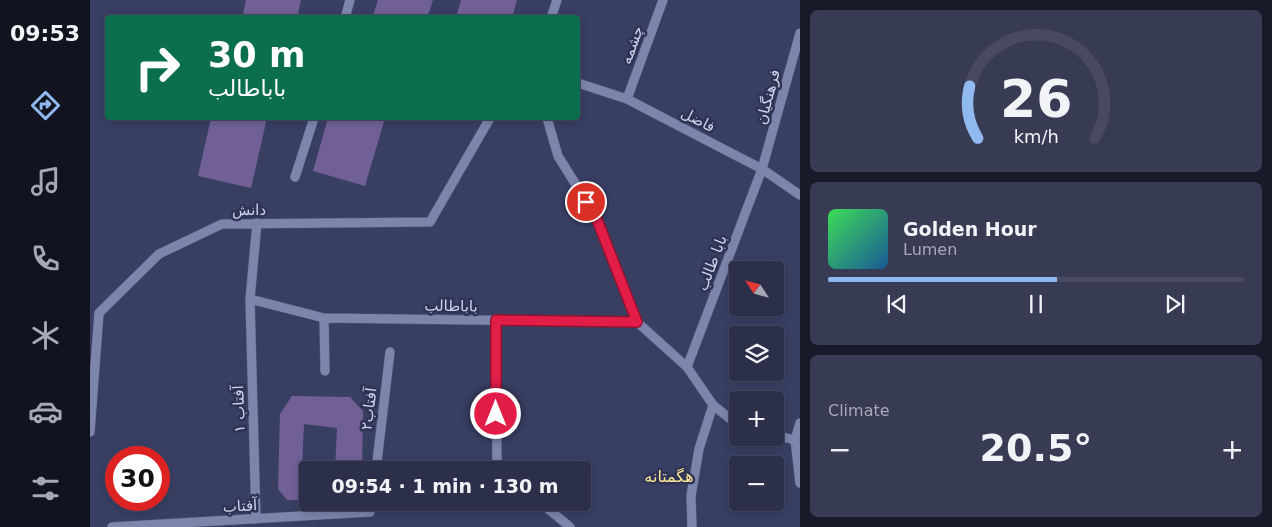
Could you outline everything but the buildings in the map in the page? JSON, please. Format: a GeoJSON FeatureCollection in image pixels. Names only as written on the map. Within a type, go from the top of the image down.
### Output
{"type":"FeatureCollection","features":[{"type":"Feature","properties":{"kind":"street"},"geometry":{"type":"LineString","coordinates":[[346,15],[350,0]]}},
{"type":"Feature","properties":{"kind":"street"},"geometry":{"type":"LineString","coordinates":[[552,15],[557,0]]}},
{"type":"Feature","properties":{"kind":"street","name":"چشمه"},"geometry":{"type":"LineString","coordinates":[[627,99],[664,0]]}},
{"type":"Feature","properties":{"kind":"street","name":"فرهنگیان"},"geometry":{"type":"LineString","coordinates":[[762,169],[800,33]]}},
{"type":"Feature","properties":{"kind":"street","name":"فاضل"},"geometry":{"type":"LineString","coordinates":[[580,84],[627,99],[762,169],[800,195]]}},
{"type":"Feature","properties":{"kind":"street"},"geometry":{"type":"LineString","coordinates":[[295,177],[313,120]]}},
{"type":"Feature","properties":{"kind":"street","name":"دانش"},"geometry":{"type":"LineString","coordinates":[[90,432],[99,313],[159,254],[222,224],[430,222],[489,120]]}},
{"type":"Feature","properties":{"kind":"street"},"geometry":{"type":"LineString","coordinates":[[548,120],[558,156],[596,217],[637,322],[687,367],[713,405],[729,418]]}},
{"type":"Feature","properties":{"kind":"street","name":"بابا طالب"},"geometry":{"type":"LineString","coordinates":[[687,367],[762,169]]}},
{"type":"Feature","properties":{"kind":"street"},"geometry":{"type":"LineString","coordinates":[[250,299],[257,224]]}},
{"type":"Feature","properties":{"kind":"street","name":"باباطالب"},"geometry":{"type":"LineString","coordinates":[[250,299],[324,318],[637,322]]}},
{"type":"Feature","properties":{"kind":"street","name":"آفتاب ۱"},"geometry":{"type":"LineString","coordinates":[[250,299],[256,519]]}},
{"type":"Feature","properties":{"kind":"street"},"geometry":{"type":"LineString","coordinates":[[324,318],[325,371]]}},
{"type":"Feature","properties":{"kind":"street"},"geometry":{"type":"LineString","coordinates":[[496,320],[497,461]]}},
{"type":"Feature","properties":{"kind":"street","name":"آفتاب۲"},"geometry":{"type":"LineString","coordinates":[[377,461],[390,352]]}},
{"type":"Feature","properties":{"kind":"street"},"geometry":{"type":"LineString","coordinates":[[692,527],[691,496],[699,449],[713,405]]}},
{"type":"Feature","properties":{"kind":"street"},"geometry":{"type":"LineString","coordinates":[[800,422],[795,440],[800,483]]}},
{"type":"Feature","properties":{"kind":"street"},"geometry":{"type":"LineString","coordinates":[[784,437],[795,440]]}},
{"type":"Feature","properties":{"kind":"street","name":"آفتاب"},"geometry":{"type":"LineString","coordinates":[[112,527],[370,511]]}},
{"type":"Feature","properties":{"kind":"street"},"geometry":{"type":"LineString","coordinates":[[551,511],[570,527]]}},
{"type":"Feature","properties":{"kind":"district","name":"هگمتانه"},"geometry":{"type":"Point","coordinates":[669,476]}},
{"type":"Feature","properties":{"kind":"route"},"geometry":{"type":"LineString","coordinates":[[496,414],[496,320],[637,322],[596,217],[586,202]]}}]}
